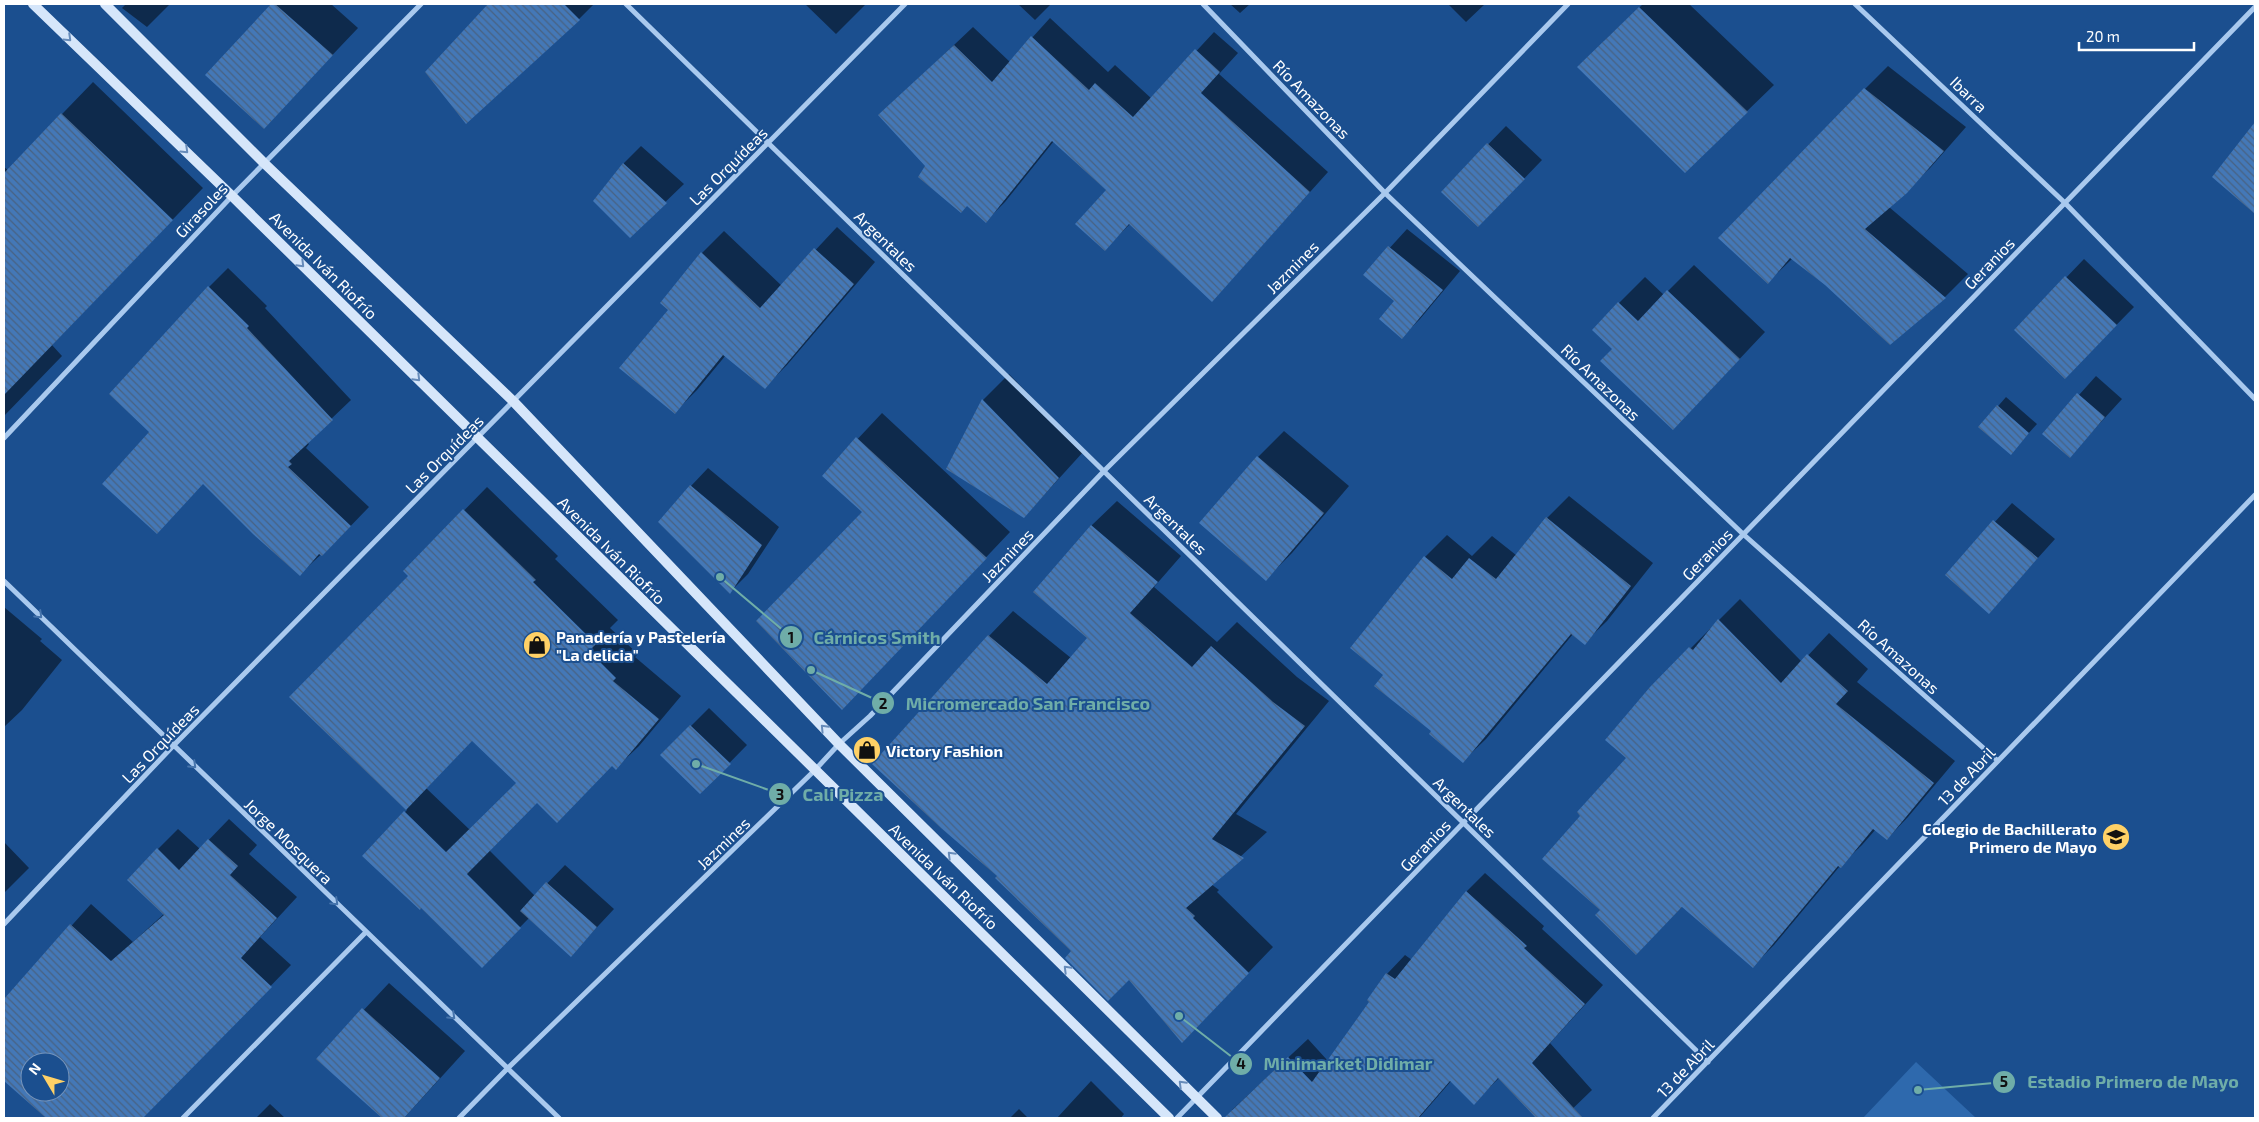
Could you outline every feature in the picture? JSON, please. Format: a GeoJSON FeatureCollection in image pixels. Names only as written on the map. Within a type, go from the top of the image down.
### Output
{"type":"FeatureCollection","features":[{"type":"Feature","properties":{"kind":"main road","name":"Avenida Iván Riofrío"},"geometry":{"type":"LineString","coordinates":[[33,4],[232,196],[1170,1118]]}},
{"type":"Feature","properties":{"kind":"main road","name":"Avenida Iván Riofrío"},"geometry":{"type":"LineString","coordinates":[[105,4],[264,162],[514,401],[839,744],[1217,1118]]}},
{"type":"Feature","properties":{"kind":"street","name":"Girasoles"},"geometry":{"type":"LineString","coordinates":[[4,438],[264,162],[421,4]]}},
{"type":"Feature","properties":{"kind":"street","name":"Argentales"},"geometry":{"type":"LineString","coordinates":[[626,4],[1708,1062]]}},
{"type":"Feature","properties":{"kind":"street","name":"Las Orquídeas"},"geometry":{"type":"LineString","coordinates":[[4,924],[173,746],[905,4]]}},
{"type":"Feature","properties":{"kind":"street","name":"Río Amazonas"},"geometry":{"type":"LineString","coordinates":[[1203,4],[1385,193],[1743,534],[1998,761]]}},
{"type":"Feature","properties":{"kind":"street","name":"Jazmines"},"geometry":{"type":"LineString","coordinates":[[459,1118],[507,1069],[816,770],[839,744],[870,716],[1104,471],[1385,193],[1568,4]]}},
{"type":"Feature","properties":{"kind":"street","name":"Ibarra"},"geometry":{"type":"LineString","coordinates":[[1855,4],[2065,203],[2255,399]]}},
{"type":"Feature","properties":{"kind":"street","name":"Geranios"},"geometry":{"type":"LineString","coordinates":[[1177,1118],[2255,7]]}},
{"type":"Feature","properties":{"kind":"street","name":"13 de Abril"},"geometry":{"type":"LineString","coordinates":[[1654,1118],[2255,495]]}},
{"type":"Feature","properties":{"kind":"street","name":"Jorge Mosquera"},"geometry":{"type":"LineString","coordinates":[[4,581],[559,1118]]}},
{"type":"Feature","properties":{"kind":"street"},"geometry":{"type":"LineString","coordinates":[[183,1118],[366,932]]}},
{"type":"Feature","properties":{"kind":"shaded area"},"geometry":{"type":"Polygon","coordinates":[[[1916,1062],[1976,1118],[1863,1118],[1916,1062]]]}},
{"type":"Feature","properties":{"kind":"building"},"geometry":{"type":"Polygon","coordinates":[[[271,4],[275,4],[333,55],[264,129],[205,75],[271,4]]]}},
{"type":"Feature","properties":{"kind":"building"},"geometry":{"type":"Polygon","coordinates":[[[488,4],[564,4],[580,20],[466,124],[425,72],[488,4]]]}},
{"type":"Feature","properties":{"kind":"building"},"geometry":{"type":"Polygon","coordinates":[[[1639,7],[1748,112],[1685,173],[1577,67],[1639,7]]]}},
{"type":"Feature","properties":{"kind":"building"},"geometry":{"type":"Polygon","coordinates":[[[1031,36],[1089,90],[1095,83],[1133,117],[1195,49],[1220,72],[1201,93],[1310,192],[1212,302],[1129,224],[1105,251],[1075,224],[1106,190],[1052,141],[986,223],[967,206],[961,213],[918,177],[925,166],[878,115],[954,45],[992,82],[1031,36]]]}},
{"type":"Feature","properties":{"kind":"building"},"geometry":{"type":"Polygon","coordinates":[[[1864,88],[1944,151],[1907,193],[1865,229],[1946,298],[1890,345],[1825,285],[1790,258],[1768,284],[1718,238],[1864,88]]]}},
{"type":"Feature","properties":{"kind":"building"},"geometry":{"type":"Polygon","coordinates":[[[61,113],[173,220],[4,395],[4,173],[61,113]]]}},
{"type":"Feature","properties":{"kind":"building"},"geometry":{"type":"Polygon","coordinates":[[[2255,122],[2255,214],[2212,177],[2255,122]]]}},
{"type":"Feature","properties":{"kind":"building"},"geometry":{"type":"Polygon","coordinates":[[[1487,143],[1525,179],[1478,227],[1441,192],[1487,143]]]}},
{"type":"Feature","properties":{"kind":"building"},"geometry":{"type":"Polygon","coordinates":[[[623,163],[667,203],[630,238],[593,201],[623,163]]]}},
{"type":"Feature","properties":{"kind":"building"},"geometry":{"type":"Polygon","coordinates":[[[1388,246],[1443,290],[1402,339],[1379,319],[1394,301],[1363,275],[1388,246]]]}},
{"type":"Feature","properties":{"kind":"building"},"geometry":{"type":"Polygon","coordinates":[[[814,248],[854,284],[765,389],[723,355],[675,414],[619,368],[668,310],[660,303],[701,252],[760,308],[814,248]]]}},
{"type":"Feature","properties":{"kind":"building"},"geometry":{"type":"Polygon","coordinates":[[[2065,276],[2117,325],[2065,379],[2014,330],[2065,276]]]}},
{"type":"Feature","properties":{"kind":"building"},"geometry":{"type":"Polygon","coordinates":[[[208,286],[249,326],[247,328],[333,420],[289,461],[292,464],[288,467],[351,526],[322,556],[319,554],[300,576],[253,534],[203,484],[157,534],[102,484],[149,432],[109,394],[208,286]]]}},
{"type":"Feature","properties":{"kind":"building"},"geometry":{"type":"Polygon","coordinates":[[[1667,290],[1740,359],[1673,430],[1600,361],[1612,349],[1592,330],[1618,302],[1638,321],[1667,290]]]}},
{"type":"Feature","properties":{"kind":"building"},"geometry":{"type":"Polygon","coordinates":[[[2077,393],[2105,417],[2070,458],[2042,434],[2077,393]]]}},
{"type":"Feature","properties":{"kind":"building"},"geometry":{"type":"Polygon","coordinates":[[[982,399],[1059,478],[1024,518],[946,469],[982,399]]]}},
{"type":"Feature","properties":{"kind":"building"},"geometry":{"type":"Polygon","coordinates":[[[1997,405],[2029,433],[2011,455],[1978,427],[1997,405]]]}},
{"type":"Feature","properties":{"kind":"building"},"geometry":{"type":"Polygon","coordinates":[[[856,437],[987,558],[842,710],[756,621],[862,512],[822,476],[856,437]]]}},
{"type":"Feature","properties":{"kind":"building"},"geometry":{"type":"Polygon","coordinates":[[[1257,456],[1324,513],[1266,581],[1199,523],[1257,456]]]}},
{"type":"Feature","properties":{"kind":"building"},"geometry":{"type":"Polygon","coordinates":[[[690,485],[762,545],[730,594],[658,522],[690,485]]]}},
{"type":"Feature","properties":{"kind":"building"},"geometry":{"type":"Polygon","coordinates":[[[463,509],[536,580],[533,582],[596,644],[589,651],[616,678],[613,681],[659,719],[616,770],[612,766],[557,823],[537,803],[467,874],[521,928],[482,968],[421,908],[420,910],[362,856],[404,811],[446,852],[516,783],[472,741],[406,810],[289,697],[408,576],[403,571],[463,509]]]}},
{"type":"Feature","properties":{"kind":"building"},"geometry":{"type":"Polygon","coordinates":[[[1546,517],[1631,586],[1585,645],[1571,634],[1463,763],[1429,734],[1431,731],[1374,686],[1383,675],[1350,648],[1424,556],[1452,579],[1469,558],[1496,579],[1546,517]]]}},
{"type":"Feature","properties":{"kind":"building"},"geometry":{"type":"Polygon","coordinates":[[[1993,520],[2038,558],[1989,614],[1945,575],[1993,520]]]}},
{"type":"Feature","properties":{"kind":"building"},"geometry":{"type":"Polygon","coordinates":[[[1091,525],[1158,582],[1130,613],[1192,667],[1211,646],[1273,702],[1305,726],[1212,839],[1244,858],[1186,908],[1195,916],[1193,918],[1249,973],[1182,1043],[1129,980],[1108,1001],[1065,958],[1071,951],[995,878],[997,876],[941,828],[872,764],[988,635],[1047,684],[1087,638],[1033,592],[1091,525]]]}},
{"type":"Feature","properties":{"kind":"building"},"geometry":{"type":"Polygon","coordinates":[[[1718,619],[1781,683],[1807,654],[1848,691],[1836,704],[1934,783],[1887,840],[1873,829],[1841,868],[1838,866],[1753,968],[1682,907],[1636,955],[1595,915],[1600,910],[1542,859],[1580,816],[1577,812],[1626,758],[1605,740],[1650,687],[1689,647],[1693,650],[1718,619]]]}},
{"type":"Feature","properties":{"kind":"building"},"geometry":{"type":"Polygon","coordinates":[[[690,725],[731,764],[700,794],[660,755],[690,725]]]}},
{"type":"Feature","properties":{"kind":"building"},"geometry":{"type":"Polygon","coordinates":[[[208,839],[238,866],[230,875],[277,918],[241,958],[272,987],[143,1118],[46,1118],[28,1102],[70,1102],[70,1052],[20,1052],[20,1095],[4,1081],[4,999],[70,924],[111,961],[164,915],[127,880],[157,848],[179,870],[208,839]]]}},
{"type":"Feature","properties":{"kind":"building"},"geometry":{"type":"Polygon","coordinates":[[[546,882],[597,927],[571,957],[520,911],[546,882]]]}},
{"type":"Feature","properties":{"kind":"building"},"geometry":{"type":"Polygon","coordinates":[[[1466,891],[1527,946],[1524,948],[1585,1004],[1532,1063],[1583,1118],[1536,1118],[1498,1078],[1474,1105],[1450,1081],[1418,1118],[1224,1118],[1288,1057],[1312,1082],[1369,1002],[1367,1000],[1386,973],[1395,979],[1466,891]]]}},
{"type":"Feature","properties":{"kind":"building"},"geometry":{"type":"Polygon","coordinates":[[[362,1008],[440,1078],[404,1118],[382,1118],[316,1059],[362,1008]]]}},
{"type":"Feature","properties":{"kind":"place","name":"Cárnicos Smith"},"geometry":{"type":"Point","coordinates":[720,577]}},
{"type":"Feature","properties":{"kind":"place","name":"Panadería y Pastelería \"La delicia\""},"geometry":{"type":"Point","coordinates":[537,645]}},
{"type":"Feature","properties":{"kind":"place","name":"Micromercado San Francisco"},"geometry":{"type":"Point","coordinates":[811,670]}},
{"type":"Feature","properties":{"kind":"place","name":"Victory Fashion"},"geometry":{"type":"Point","coordinates":[867,750]}},
{"type":"Feature","properties":{"kind":"place","name":"Cali Pizza"},"geometry":{"type":"Point","coordinates":[696,764]}},
{"type":"Feature","properties":{"kind":"place","name":"Colegio de Bachillerato Primero de Mayo"},"geometry":{"type":"Point","coordinates":[2116,837]}},
{"type":"Feature","properties":{"kind":"place","name":"Minimarket Didimar"},"geometry":{"type":"Point","coordinates":[1179,1016]}},
{"type":"Feature","properties":{"kind":"place","name":"Estadio Primero de Mayo"},"geometry":{"type":"Point","coordinates":[1918,1090]}}]}
